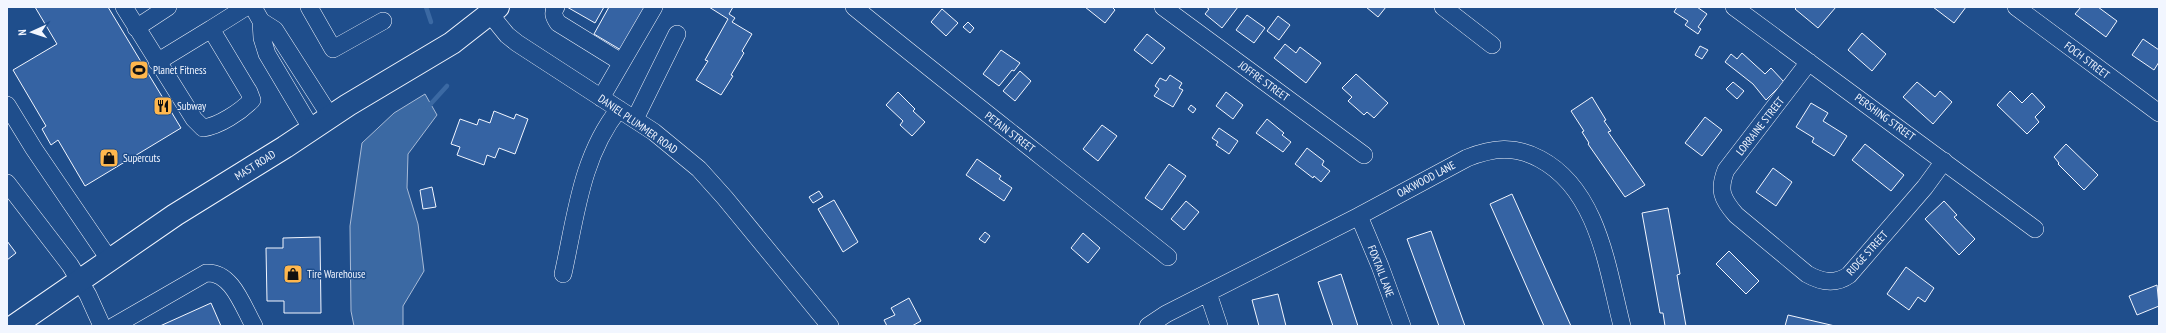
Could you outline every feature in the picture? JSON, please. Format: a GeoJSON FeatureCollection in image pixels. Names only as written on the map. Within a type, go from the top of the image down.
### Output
{"type":"FeatureCollection","features":[{"type":"Feature","properties":{"kind":"main road","name":"MAST ROAD"},"geometry":{"type":"LineString","coordinates":[[14,326],[78,280],[175,214],[285,147],[330,116],[452,43],[494,11]]}},
{"type":"Feature","properties":{"kind":"street"},"geometry":{"type":"LineString","coordinates":[[124,7],[194,120],[203,128],[211,127],[246,106],[252,100],[249,92],[211,29]]}},
{"type":"Feature","properties":{"kind":"street"},"geometry":{"type":"LineString","coordinates":[[136,28],[168,7]]}},
{"type":"Feature","properties":{"kind":"street"},"geometry":{"type":"LineString","coordinates":[[158,62],[246,7]]}},
{"type":"Feature","properties":{"kind":"street"},"geometry":{"type":"LineString","coordinates":[[309,7],[333,49],[383,21]]}},
{"type":"Feature","properties":{"kind":"street"},"geometry":{"type":"LineString","coordinates":[[556,7],[553,11],[554,17],[558,22],[621,62]]}},
{"type":"Feature","properties":{"kind":"street"},"geometry":{"type":"LineString","coordinates":[[601,98],[654,7]]}},
{"type":"Feature","properties":{"kind":"street","name":"PETAIN STREET"},"geometry":{"type":"LineString","coordinates":[[854,7],[957,91],[1064,173],[1168,256]]}},
{"type":"Feature","properties":{"kind":"street","name":"JOFFRE STREET"},"geometry":{"type":"LineString","coordinates":[[1163,7],[1364,155]]}},
{"type":"Feature","properties":{"kind":"street"},"geometry":{"type":"LineString","coordinates":[[1443,7],[1492,46]]}},
{"type":"Feature","properties":{"kind":"street","name":"PERSHING STREET"},"geometry":{"type":"LineString","coordinates":[[1734,7],[2035,229]]}},
{"type":"Feature","properties":{"kind":"street","name":"FOCH STREET"},"geometry":{"type":"LineString","coordinates":[[2016,7],[2159,113]]}},
{"type":"Feature","properties":{"kind":"street","name":"DANIEL PLUMMER ROAD"},"geometry":{"type":"LineString","coordinates":[[494,11],[507,35],[516,43],[635,119],[671,145],[699,169],[725,198],[830,326]]}},
{"type":"Feature","properties":{"kind":"street"},"geometry":{"type":"LineString","coordinates":[[257,14],[279,35],[330,116]]}},
{"type":"Feature","properties":{"kind":"street"},"geometry":{"type":"LineString","coordinates":[[257,14],[266,54],[311,128]]}},
{"type":"Feature","properties":{"kind":"street"},"geometry":{"type":"LineString","coordinates":[[635,119],[677,34]]}},
{"type":"Feature","properties":{"kind":"street","name":"LORRAINE STREET"},"geometry":{"type":"LineString","coordinates":[[1722,194],[1722,182],[1726,170],[1810,62]]}},
{"type":"Feature","properties":{"kind":"street"},"geometry":{"type":"LineString","coordinates":[[7,105],[34,149],[108,260]]}},
{"type":"Feature","properties":{"kind":"street"},"geometry":{"type":"LineString","coordinates":[[563,274],[586,169],[595,145],[619,109]]}},
{"type":"Feature","properties":{"kind":"street","name":"OAKWOOD LANE"},"geometry":{"type":"LineString","coordinates":[[1148,326],[1208,292],[1359,216],[1467,158],[1484,151],[1501,148],[1519,150],[1536,156],[1552,165],[1565,177],[1586,207],[1600,242],[1622,326]]}},
{"type":"Feature","properties":{"kind":"street","name":"RIDGE STREET"},"geometry":{"type":"LineString","coordinates":[[1722,194],[1727,205],[1736,215],[1795,265],[1820,281],[1832,282],[1843,280],[1849,275],[1925,187],[1944,161]]}},
{"type":"Feature","properties":{"kind":"street"},"geometry":{"type":"LineString","coordinates":[[7,183],[70,265],[88,296],[102,326]]}},
{"type":"Feature","properties":{"kind":"street","name":"FOXTAIL LANE"},"geometry":{"type":"LineString","coordinates":[[1359,216],[1380,266],[1402,326]]}},
{"type":"Feature","properties":{"kind":"street"},"geometry":{"type":"LineString","coordinates":[[114,326],[206,273],[214,273],[229,282],[254,326]]}},
{"type":"Feature","properties":{"kind":"street"},"geometry":{"type":"LineString","coordinates":[[1208,292],[1219,326]]}},
{"type":"Feature","properties":{"kind":"water"},"geometry":{"type":"Polygon","coordinates":[[[425,94],[437,115],[408,154],[407,188],[418,224],[424,271],[403,306],[403,326],[354,326],[351,311],[350,226],[362,143],[394,113],[425,94]]]}},
{"type":"Feature","properties":{"kind":"building"},"geometry":{"type":"Polygon","coordinates":[[[35,7],[108,7],[181,128],[85,186],[58,140],[51,145],[42,129],[46,126],[13,70],[57,44],[35,7]]]}},
{"type":"Feature","properties":{"kind":"building"},"geometry":{"type":"Polygon","coordinates":[[[567,7],[604,7],[595,23],[567,7]]]}},
{"type":"Feature","properties":{"kind":"building"},"geometry":{"type":"Polygon","coordinates":[[[609,7],[646,7],[621,50],[594,34],[609,7]]]}},
{"type":"Feature","properties":{"kind":"building"},"geometry":{"type":"Polygon","coordinates":[[[709,7],[733,7],[729,14],[735,18],[732,22],[752,34],[742,51],[744,53],[731,75],[733,76],[721,95],[696,80],[708,61],[705,60],[728,19],[709,7]]]}},
{"type":"Feature","properties":{"kind":"building"},"geometry":{"type":"Polygon","coordinates":[[[1085,7],[1112,7],[1115,10],[1105,23],[1085,7]]]}},
{"type":"Feature","properties":{"kind":"building"},"geometry":{"type":"Polygon","coordinates":[[[1206,7],[1238,7],[1222,28],[1205,14],[1209,9],[1206,7]]]}},
{"type":"Feature","properties":{"kind":"building"},"geometry":{"type":"Polygon","coordinates":[[[1366,7],[1386,7],[1378,17],[1366,7]]]}},
{"type":"Feature","properties":{"kind":"building"},"geometry":{"type":"Polygon","coordinates":[[[1677,7],[1697,7],[1707,14],[1698,27],[1701,29],[1698,34],[1685,25],[1688,21],[1674,12],[1677,7]]]}},
{"type":"Feature","properties":{"kind":"building"},"geometry":{"type":"Polygon","coordinates":[[[1797,7],[1836,7],[1818,28],[1795,9],[1797,7]]]}},
{"type":"Feature","properties":{"kind":"building"},"geometry":{"type":"Polygon","coordinates":[[[1933,7],[1966,7],[1954,23],[1933,7]]]}},
{"type":"Feature","properties":{"kind":"building"},"geometry":{"type":"Polygon","coordinates":[[[2081,7],[2098,7],[2117,21],[2106,37],[2075,14],[2081,7]]]}},
{"type":"Feature","properties":{"kind":"building"},"geometry":{"type":"Polygon","coordinates":[[[942,9],[958,23],[946,36],[931,22],[942,9]]]}},
{"type":"Feature","properties":{"kind":"building"},"geometry":{"type":"Polygon","coordinates":[[[1247,15],[1265,28],[1254,43],[1236,30],[1247,15]]]}},
{"type":"Feature","properties":{"kind":"building"},"geometry":{"type":"Polygon","coordinates":[[[1278,16],[1290,25],[1279,40],[1267,31],[1278,16]]]}},
{"type":"Feature","properties":{"kind":"building"},"geometry":{"type":"Polygon","coordinates":[[[968,22],[974,28],[970,33],[963,27],[968,22]]]}},
{"type":"Feature","properties":{"kind":"building"},"geometry":{"type":"Polygon","coordinates":[[[1862,33],[1886,54],[1872,71],[1848,50],[1862,33]]]}},
{"type":"Feature","properties":{"kind":"building"},"geometry":{"type":"Polygon","coordinates":[[[1147,34],[1165,48],[1152,64],[1134,50],[1147,34]]]}},
{"type":"Feature","properties":{"kind":"building"},"geometry":{"type":"Polygon","coordinates":[[[2143,39],[2159,50],[2159,62],[2154,70],[2132,55],[2143,39]]]}},
{"type":"Feature","properties":{"kind":"building"},"geometry":{"type":"Polygon","coordinates":[[[1285,44],[1296,53],[1300,47],[1321,63],[1306,83],[1274,58],[1285,44]]]}},
{"type":"Feature","properties":{"kind":"building"},"geometry":{"type":"Polygon","coordinates":[[[1700,46],[1708,50],[1702,59],[1695,55],[1700,46]]]}},
{"type":"Feature","properties":{"kind":"building"},"geometry":{"type":"Polygon","coordinates":[[[1001,50],[1020,63],[999,86],[983,74],[1001,50]]]}},
{"type":"Feature","properties":{"kind":"building"},"geometry":{"type":"Polygon","coordinates":[[[1742,53],[1765,74],[1771,68],[1784,82],[1766,100],[1753,84],[1725,62],[1731,54],[1737,59],[1742,53]]]}},
{"type":"Feature","properties":{"kind":"building"},"geometry":{"type":"Polygon","coordinates":[[[1020,71],[1031,81],[1015,101],[1003,91],[1020,71]]]}},
{"type":"Feature","properties":{"kind":"building"},"geometry":{"type":"Polygon","coordinates":[[[1356,74],[1388,103],[1374,118],[1367,112],[1364,115],[1348,101],[1352,97],[1342,88],[1356,74]]]}},
{"type":"Feature","properties":{"kind":"building"},"geometry":{"type":"Polygon","coordinates":[[[1170,75],[1182,83],[1179,88],[1183,90],[1173,107],[1154,96],[1159,89],[1155,86],[1160,78],[1166,81],[1170,75]]]}},
{"type":"Feature","properties":{"kind":"building"},"geometry":{"type":"Polygon","coordinates":[[[1733,82],[1744,91],[1737,99],[1726,89],[1733,82]]]}},
{"type":"Feature","properties":{"kind":"building"},"geometry":{"type":"Polygon","coordinates":[[[1917,82],[1935,97],[1940,91],[1952,102],[1933,124],[1903,97],[1917,82]]]}},
{"type":"Feature","properties":{"kind":"building"},"geometry":{"type":"Polygon","coordinates":[[[2010,91],[2022,103],[2032,93],[2045,107],[2035,117],[2039,122],[2027,134],[1997,105],[2010,91]]]}},
{"type":"Feature","properties":{"kind":"building"},"geometry":{"type":"Polygon","coordinates":[[[898,92],[915,109],[913,111],[925,122],[912,136],[900,125],[903,121],[886,105],[898,92]]]}},
{"type":"Feature","properties":{"kind":"building"},"geometry":{"type":"Polygon","coordinates":[[[1226,92],[1243,105],[1233,119],[1216,106],[1226,92]]]}},
{"type":"Feature","properties":{"kind":"building"},"geometry":{"type":"Polygon","coordinates":[[[1592,97],[1606,120],[1604,121],[1611,131],[1608,132],[1645,185],[1625,197],[1588,144],[1589,143],[1582,132],[1584,131],[1571,111],[1592,97]]]}},
{"type":"Feature","properties":{"kind":"building"},"geometry":{"type":"Polygon","coordinates":[[[1811,103],[1828,113],[1823,121],[1847,136],[1834,156],[1812,142],[1814,138],[1796,127],[1811,103]]]}},
{"type":"Feature","properties":{"kind":"building"},"geometry":{"type":"Polygon","coordinates":[[[1191,105],[1196,109],[1193,113],[1188,109],[1191,105]]]}},
{"type":"Feature","properties":{"kind":"building"},"geometry":{"type":"Polygon","coordinates":[[[494,111],[514,119],[516,114],[528,119],[515,154],[499,148],[495,158],[487,155],[484,165],[457,155],[460,147],[451,144],[460,119],[477,125],[479,119],[490,123],[494,111]]]}},
{"type":"Feature","properties":{"kind":"building"},"geometry":{"type":"Polygon","coordinates":[[[1705,117],[1722,130],[1702,156],[1685,143],[1705,117]]]}},
{"type":"Feature","properties":{"kind":"building"},"geometry":{"type":"Polygon","coordinates":[[[1267,119],[1284,133],[1282,135],[1291,142],[1283,152],[1256,133],[1267,119]]]}},
{"type":"Feature","properties":{"kind":"building"},"geometry":{"type":"Polygon","coordinates":[[[1102,125],[1117,136],[1098,161],[1083,149],[1102,125]]]}},
{"type":"Feature","properties":{"kind":"building"},"geometry":{"type":"Polygon","coordinates":[[[1219,128],[1238,141],[1229,154],[1216,145],[1218,142],[1212,138],[1219,128]]]}},
{"type":"Feature","properties":{"kind":"building"},"geometry":{"type":"Polygon","coordinates":[[[1865,144],[1904,175],[1891,191],[1852,160],[1865,144]]]}},
{"type":"Feature","properties":{"kind":"building"},"geometry":{"type":"Polygon","coordinates":[[[2066,144],[2098,175],[2084,190],[2058,164],[2059,163],[2054,157],[2066,144]]]}},
{"type":"Feature","properties":{"kind":"building"},"geometry":{"type":"Polygon","coordinates":[[[1307,148],[1324,161],[1322,165],[1330,171],[1321,182],[1314,176],[1313,178],[1295,164],[1307,148]]]}},
{"type":"Feature","properties":{"kind":"building"},"geometry":{"type":"Polygon","coordinates":[[[977,159],[1001,176],[999,179],[1012,188],[1004,201],[966,175],[977,159]]]}},
{"type":"Feature","properties":{"kind":"building"},"geometry":{"type":"Polygon","coordinates":[[[1169,164],[1186,176],[1162,210],[1145,198],[1169,164]]]}},
{"type":"Feature","properties":{"kind":"building"},"geometry":{"type":"Polygon","coordinates":[[[1773,168],[1792,182],[1776,206],[1756,192],[1773,168]]]}},
{"type":"Feature","properties":{"kind":"building"},"geometry":{"type":"Polygon","coordinates":[[[432,187],[436,207],[423,209],[420,190],[432,187]]]}},
{"type":"Feature","properties":{"kind":"building"},"geometry":{"type":"Polygon","coordinates":[[[819,191],[823,197],[813,203],[809,197],[819,191]]]}},
{"type":"Feature","properties":{"kind":"building"},"geometry":{"type":"Polygon","coordinates":[[[1512,194],[1571,326],[1544,326],[1490,204],[1512,194]]]}},
{"type":"Feature","properties":{"kind":"building"},"geometry":{"type":"Polygon","coordinates":[[[834,200],[858,242],[843,252],[818,209],[834,200]]]}},
{"type":"Feature","properties":{"kind":"building"},"geometry":{"type":"Polygon","coordinates":[[[1186,201],[1199,212],[1184,230],[1171,219],[1186,201]]]}},
{"type":"Feature","properties":{"kind":"building"},"geometry":{"type":"Polygon","coordinates":[[[1944,201],[1957,215],[1954,217],[1975,239],[1959,255],[1925,219],[1944,201]]]}},
{"type":"Feature","properties":{"kind":"building"},"geometry":{"type":"Polygon","coordinates":[[[1668,208],[1680,274],[1677,275],[1686,326],[1665,326],[1663,313],[1660,313],[1642,213],[1668,208]]]}},
{"type":"Feature","properties":{"kind":"building"},"geometry":{"type":"Polygon","coordinates":[[[1431,231],[1465,326],[1439,326],[1407,239],[1431,231]]]}},
{"type":"Feature","properties":{"kind":"building"},"geometry":{"type":"Polygon","coordinates":[[[985,232],[990,236],[985,243],[979,239],[985,232]]]}},
{"type":"Feature","properties":{"kind":"building"},"geometry":{"type":"Polygon","coordinates":[[[1083,233],[1100,248],[1088,263],[1071,248],[1083,233]]]}},
{"type":"Feature","properties":{"kind":"building","name":"Tire Warehouse"},"geometry":{"type":"Polygon","coordinates":[[[320,237],[321,313],[284,313],[284,301],[267,301],[266,248],[283,248],[283,238],[320,237]]]}},
{"type":"Feature","properties":{"kind":"building"},"geometry":{"type":"Polygon","coordinates":[[[7,241],[16,253],[7,260],[7,241]]]}},
{"type":"Feature","properties":{"kind":"building"},"geometry":{"type":"Polygon","coordinates":[[[1729,251],[1759,281],[1746,294],[1716,264],[1729,251]]]}},
{"type":"Feature","properties":{"kind":"building"},"geometry":{"type":"Polygon","coordinates":[[[1906,267],[1934,288],[1925,302],[1918,297],[1909,310],[1887,294],[1906,267]]]}},
{"type":"Feature","properties":{"kind":"building"},"geometry":{"type":"Polygon","coordinates":[[[1341,274],[1358,326],[1333,326],[1318,282],[1341,274]]]}},
{"type":"Feature","properties":{"kind":"building"},"geometry":{"type":"Polygon","coordinates":[[[2157,285],[2159,306],[2137,315],[2129,296],[2157,285]]]}},
{"type":"Feature","properties":{"kind":"building"},"geometry":{"type":"Polygon","coordinates":[[[1278,294],[1286,326],[1259,326],[1252,300],[1278,294]]]}},
{"type":"Feature","properties":{"kind":"building"},"geometry":{"type":"Polygon","coordinates":[[[909,298],[921,321],[912,326],[887,326],[884,320],[895,315],[891,308],[909,298]]]}},
{"type":"Feature","properties":{"kind":"building"},"geometry":{"type":"Polygon","coordinates":[[[211,303],[221,326],[160,326],[211,303]]]}},
{"type":"Feature","properties":{"kind":"building"},"geometry":{"type":"Polygon","coordinates":[[[1788,315],[1835,326],[1785,326],[1788,315]]]}},
{"type":"Feature","properties":{"kind":"waterway"},"geometry":{"type":"LineString","coordinates":[[426,7],[431,22]]}},
{"type":"Feature","properties":{"kind":"waterway"},"geometry":{"type":"LineString","coordinates":[[427,108],[447,86]]}},
{"type":"Feature","properties":{"kind":"place","name":"Planet Fitness"},"geometry":{"type":"Point","coordinates":[139,70]}},
{"type":"Feature","properties":{"kind":"place","name":"Subway"},"geometry":{"type":"Point","coordinates":[163,106]}},
{"type":"Feature","properties":{"kind":"place","name":"Supercuts"},"geometry":{"type":"Point","coordinates":[109,158]}},
{"type":"Feature","properties":{"kind":"place","name":"Tire Warehouse"},"geometry":{"type":"Point","coordinates":[293,274]}}]}
